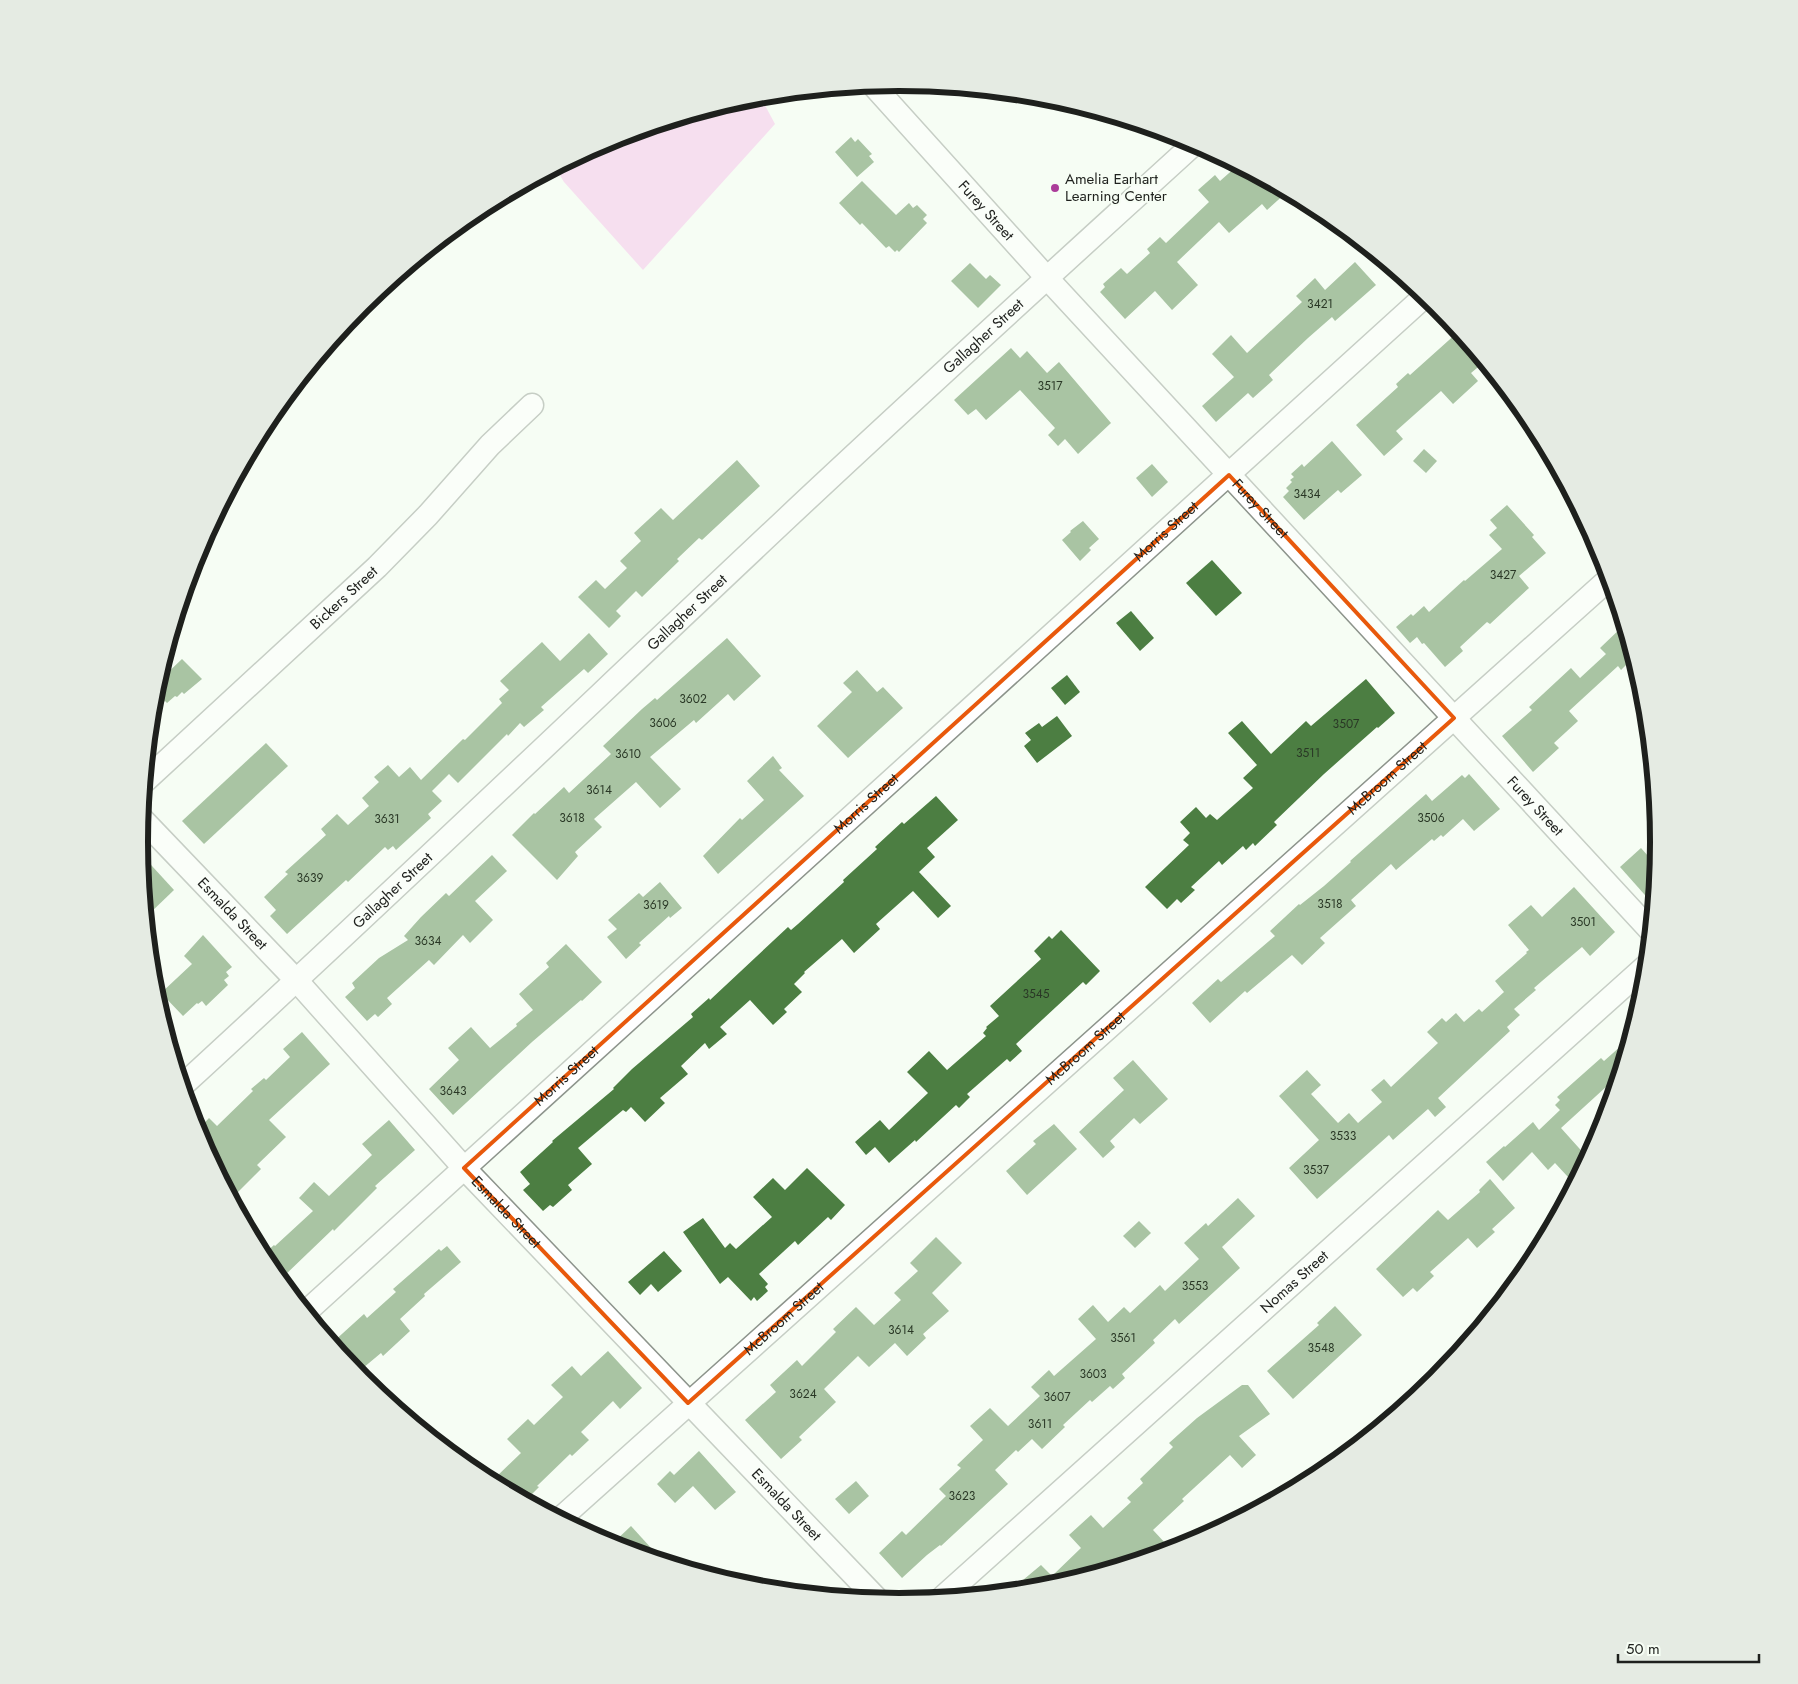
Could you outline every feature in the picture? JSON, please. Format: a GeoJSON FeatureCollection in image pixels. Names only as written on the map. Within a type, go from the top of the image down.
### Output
{"type":"FeatureCollection","features":[{"type":"Feature","properties":{"kind":"street","name":"Furey Street"},"geometry":{"type":"LineString","coordinates":[[878,92],[1046,278],[1645,924]]}},
{"type":"Feature","properties":{"kind":"street","name":"Gallagher Street"},"geometry":{"type":"LineString","coordinates":[[187,1081],[297,981],[789,516],[1188,149]]}},
{"type":"Feature","properties":{"kind":"street","name":"Morris Street"},"geometry":{"type":"LineString","coordinates":[[310,1308],[1419,301]]}},
{"type":"Feature","properties":{"kind":"street","name":"Bickers Street"},"geometry":{"type":"LineString","coordinates":[[152,775],[377,567],[428,515],[490,445],[532,405]]}},
{"type":"Feature","properties":{"kind":"street","name":"McBroom Street"},"geometry":{"type":"LineString","coordinates":[[565,1514],[1604,584]]}},
{"type":"Feature","properties":{"kind":"street","name":"Esmalda Street"},"geometry":{"type":"LineString","coordinates":[[149,826],[297,981],[464,1168],[870,1592]]}},
{"type":"Feature","properties":{"kind":"street","name":"Nomas Street"},"geometry":{"type":"LineString","coordinates":[[950,1591],[1637,974]]}},
{"type":"Feature","properties":{"kind":"highlighted area"},"geometry":{"type":"Polygon","coordinates":[[[1229,475],[1454,718],[688,1403],[464,1168],[1229,475]]]}},
{"type":"Feature","properties":{"kind":"shaded area"},"geometry":{"type":"Polygon","coordinates":[[[764,104],[775,124],[643,270],[564,182],[559,173],[612,148],[658,131],[705,117],[764,104]]]}},
{"type":"Feature","properties":{"kind":"building"},"geometry":{"type":"Polygon","coordinates":[[[851,137],[855,142],[858,139],[872,154],[869,156],[874,162],[857,177],[835,152],[851,137]]]}},
{"type":"Feature","properties":{"kind":"building"},"geometry":{"type":"Polygon","coordinates":[[[1233,170],[1282,197],[1267,210],[1262,204],[1229,233],[1219,222],[1177,262],[1198,285],[1172,310],[1155,291],[1125,319],[1100,292],[1105,287],[1103,284],[1121,268],[1127,274],[1150,253],[1147,249],[1160,237],[1166,243],[1209,202],[1198,190],[1215,175],[1220,181],[1233,170]]]}},
{"type":"Feature","properties":{"kind":"building"},"geometry":{"type":"Polygon","coordinates":[[[862,181],[896,215],[909,203],[913,208],[917,205],[927,215],[923,219],[927,223],[899,252],[897,250],[895,252],[889,246],[886,248],[839,203],[862,181]]]}},
{"type":"Feature","properties":{"kind":"building"},"geometry":{"type":"Polygon","coordinates":[[[1355,262],[1376,285],[1335,321],[1332,317],[1308,338],[1269,375],[1273,380],[1253,398],[1248,393],[1216,422],[1202,406],[1234,377],[1212,354],[1231,335],[1247,353],[1302,302],[1296,296],[1315,278],[1325,290],[1355,262]]]}},
{"type":"Feature","properties":{"kind":"building"},"geometry":{"type":"Polygon","coordinates":[[[970,263],[986,279],[990,275],[1001,285],[978,308],[951,281],[970,263]]]}},
{"type":"Feature","properties":{"kind":"building"},"geometry":{"type":"Polygon","coordinates":[[[1453,336],[1479,366],[1471,373],[1478,381],[1453,404],[1441,391],[1396,431],[1403,439],[1384,456],[1356,425],[1398,387],[1396,384],[1408,373],[1410,375],[1453,336]]]}},
{"type":"Feature","properties":{"kind":"building"},"geometry":{"type":"Polygon","coordinates":[[[1011,348],[1020,358],[1027,351],[1047,373],[1059,362],[1111,423],[1078,454],[1065,439],[1058,446],[1048,435],[1055,428],[1020,390],[986,420],[976,409],[968,415],[954,400],[1011,348]]]}},
{"type":"Feature","properties":{"kind":"building"},"geometry":{"type":"Polygon","coordinates":[[[1332,441],[1362,475],[1341,493],[1338,490],[1304,520],[1283,497],[1289,491],[1286,488],[1294,477],[1291,474],[1302,464],[1304,467],[1332,441]]]}},
{"type":"Feature","properties":{"kind":"building"},"geometry":{"type":"Polygon","coordinates":[[[1424,449],[1437,461],[1426,473],[1413,461],[1424,449]]]}},
{"type":"Feature","properties":{"kind":"building"},"geometry":{"type":"Polygon","coordinates":[[[737,460],[760,486],[702,540],[699,538],[677,559],[679,561],[642,597],[636,591],[616,611],[621,616],[609,628],[578,597],[596,580],[605,589],[627,568],[620,561],[641,541],[634,533],[661,508],[673,520],[737,460]]]}},
{"type":"Feature","properties":{"kind":"building"},"geometry":{"type":"Polygon","coordinates":[[[1152,464],[1168,482],[1152,497],[1136,478],[1152,464]]]}},
{"type":"Feature","properties":{"kind":"building"},"geometry":{"type":"Polygon","coordinates":[[[1507,505],[1534,535],[1532,537],[1546,553],[1519,576],[1529,588],[1490,624],[1487,622],[1460,647],[1463,651],[1445,667],[1417,637],[1410,643],[1396,627],[1424,606],[1429,612],[1502,549],[1489,535],[1497,528],[1490,520],[1507,505]]]}},
{"type":"Feature","properties":{"kind":"building"},"geometry":{"type":"Polygon","coordinates":[[[1083,521],[1099,539],[1089,548],[1091,550],[1080,561],[1062,540],[1083,521]]]}},
{"type":"Feature","properties":{"kind":"building"},"geometry":{"type":"Polygon","coordinates":[[[1212,560],[1242,593],[1216,616],[1186,583],[1212,560]]]}},
{"type":"Feature","properties":{"kind":"building"},"geometry":{"type":"Polygon","coordinates":[[[1131,611],[1154,638],[1140,651],[1116,623],[1131,611]]]}},
{"type":"Feature","properties":{"kind":"building"},"geometry":{"type":"Polygon","coordinates":[[[1619,630],[1628,663],[1621,670],[1618,666],[1569,711],[1578,721],[1554,743],[1559,748],[1533,772],[1502,736],[1532,710],[1529,707],[1571,668],[1580,678],[1606,654],[1600,648],[1619,630]]]}},
{"type":"Feature","properties":{"kind":"building"},"geometry":{"type":"Polygon","coordinates":[[[589,633],[608,654],[588,673],[584,669],[541,707],[544,710],[524,727],[520,723],[508,736],[507,734],[458,783],[449,774],[432,791],[442,801],[428,814],[431,818],[396,850],[393,846],[388,850],[385,847],[348,882],[346,880],[287,934],[270,916],[276,910],[264,897],[288,874],[285,872],[326,835],[321,829],[337,814],[348,825],[369,806],[362,798],[379,782],[374,777],[388,765],[399,777],[410,767],[421,780],[502,703],[499,699],[509,690],[500,681],[542,642],[560,661],[589,633]]]}},
{"type":"Feature","properties":{"kind":"building"},"geometry":{"type":"Polygon","coordinates":[[[727,638],[761,676],[734,701],[728,694],[696,723],[694,720],[650,757],[681,789],[660,808],[636,782],[594,819],[602,827],[575,852],[578,856],[557,880],[512,835],[564,787],[569,793],[611,754],[603,746],[642,709],[655,698],[657,700],[727,638]]]}},
{"type":"Feature","properties":{"kind":"building"},"geometry":{"type":"Polygon","coordinates":[[[182,659],[202,679],[184,694],[182,692],[167,703],[165,701],[162,704],[169,672],[182,659]]]}},
{"type":"Feature","properties":{"kind":"building"},"geometry":{"type":"Polygon","coordinates":[[[857,670],[877,692],[883,687],[903,708],[848,758],[817,726],[852,692],[843,683],[857,670]]]}},
{"type":"Feature","properties":{"kind":"building"},"geometry":{"type":"Polygon","coordinates":[[[1067,675],[1080,692],[1065,705],[1051,688],[1067,675]]]}},
{"type":"Feature","properties":{"kind":"building"},"geometry":{"type":"Polygon","coordinates":[[[1366,679],[1395,713],[1324,774],[1274,822],[1277,825],[1255,846],[1253,843],[1246,850],[1243,846],[1222,865],[1219,861],[1191,887],[1195,890],[1181,903],[1177,899],[1167,909],[1145,887],[1189,845],[1183,840],[1190,833],[1180,822],[1196,807],[1206,818],[1210,814],[1217,820],[1253,788],[1243,778],[1257,765],[1228,733],[1242,721],[1271,754],[1306,721],[1311,726],[1366,679]]]}},
{"type":"Feature","properties":{"kind":"building"},"geometry":{"type":"Polygon","coordinates":[[[1057,716],[1072,736],[1037,763],[1024,746],[1031,740],[1025,733],[1039,723],[1042,727],[1057,716]]]}},
{"type":"Feature","properties":{"kind":"building"},"geometry":{"type":"Polygon","coordinates":[[[266,743],[288,766],[204,844],[182,821],[266,743]]]}},
{"type":"Feature","properties":{"kind":"building"},"geometry":{"type":"Polygon","coordinates":[[[773,756],[782,768],[779,770],[804,796],[718,874],[703,856],[740,818],[742,820],[764,800],[747,781],[773,756]]]}},
{"type":"Feature","properties":{"kind":"building"},"geometry":{"type":"Polygon","coordinates":[[[1469,774],[1500,809],[1474,831],[1463,819],[1443,837],[1441,835],[1434,841],[1432,839],[1396,870],[1391,864],[1351,900],[1356,906],[1320,938],[1325,943],[1302,965],[1292,955],[1247,993],[1245,991],[1210,1023],[1192,1003],[1218,979],[1221,982],[1275,936],[1270,931],[1299,904],[1324,886],[1426,794],[1432,801],[1462,775],[1465,778],[1469,774]]]}},
{"type":"Feature","properties":{"kind":"building"},"geometry":{"type":"Polygon","coordinates":[[[936,796],[958,820],[927,848],[935,857],[919,872],[951,906],[938,918],[913,891],[876,924],[880,929],[854,953],[842,939],[804,972],[794,984],[802,992],[784,1009],[787,1012],[773,1025],[750,1000],[720,1027],[727,1034],[709,1049],[705,1043],[681,1066],[688,1074],[660,1098],[665,1103],[645,1122],[631,1107],[626,1112],[623,1110],[578,1148],[592,1164],[568,1185],[572,1190],[553,1207],[550,1205],[543,1211],[523,1190],[530,1184],[520,1172],[552,1141],[614,1089],[632,1069],[693,1017],[691,1014],[709,998],[710,1000],[788,927],[791,930],[844,882],[843,880],[877,849],[875,847],[902,822],[904,824],[936,796]]]}},
{"type":"Feature","properties":{"kind":"building"},"geometry":{"type":"Polygon","coordinates":[[[1641,848],[1649,857],[1647,898],[1620,867],[1641,848]]]}},
{"type":"Feature","properties":{"kind":"building"},"geometry":{"type":"Polygon","coordinates":[[[492,855],[507,871],[475,901],[493,920],[470,943],[463,935],[434,965],[429,960],[387,998],[392,1004],[378,1017],[375,1014],[367,1021],[345,997],[355,988],[352,983],[379,958],[408,940],[404,936],[421,917],[446,893],[449,896],[492,855]]]}},
{"type":"Feature","properties":{"kind":"building"},"geometry":{"type":"Polygon","coordinates":[[[149,863],[174,890],[152,911],[149,863]]]}},
{"type":"Feature","properties":{"kind":"building"},"geometry":{"type":"Polygon","coordinates":[[[660,882],[682,908],[670,918],[669,916],[639,943],[641,945],[626,959],[607,937],[617,929],[608,920],[639,893],[643,897],[660,882]]]}},
{"type":"Feature","properties":{"kind":"building"},"geometry":{"type":"Polygon","coordinates":[[[1574,887],[1615,932],[1590,956],[1582,947],[1534,988],[1536,990],[1514,1009],[1520,1015],[1507,1027],[1510,1031],[1438,1098],[1446,1107],[1435,1117],[1428,1109],[1393,1140],[1389,1135],[1317,1199],[1289,1168],[1319,1140],[1279,1096],[1307,1070],[1321,1085],[1311,1094],[1338,1123],[1349,1113],[1358,1123],[1382,1102],[1371,1090],[1384,1079],[1391,1087],[1438,1043],[1427,1032],[1442,1018],[1446,1022],[1456,1013],[1464,1022],[1479,1009],[1482,1012],[1504,992],[1495,981],[1529,950],[1508,925],[1531,905],[1542,917],[1574,887]]]}},
{"type":"Feature","properties":{"kind":"building"},"geometry":{"type":"Polygon","coordinates":[[[1061,930],[1100,971],[1086,985],[1083,982],[1016,1044],[1022,1051],[1010,1062],[1007,1059],[967,1094],[970,1097],[959,1108],[956,1105],[916,1142],[915,1140],[889,1163],[875,1147],[866,1155],[855,1142],[880,1120],[889,1130],[928,1093],[907,1072],[929,1051],[947,1070],[986,1036],[983,1033],[986,1027],[999,1016],[990,1006],[1041,959],[1034,951],[1049,936],[1052,939],[1061,930]]]}},
{"type":"Feature","properties":{"kind":"building"},"geometry":{"type":"Polygon","coordinates":[[[203,935],[232,967],[226,972],[229,976],[224,980],[228,985],[206,1006],[202,1001],[197,1003],[183,1016],[165,997],[164,991],[192,964],[184,956],[203,935]]]}},
{"type":"Feature","properties":{"kind":"building"},"geometry":{"type":"Polygon","coordinates":[[[566,944],[602,982],[532,1042],[453,1115],[429,1089],[459,1060],[448,1048],[471,1027],[490,1048],[517,1026],[516,1024],[533,1010],[519,994],[549,967],[546,963],[566,944]]]}},
{"type":"Feature","properties":{"kind":"building"},"geometry":{"type":"Polygon","coordinates":[[[302,1032],[330,1064],[269,1120],[286,1137],[257,1165],[261,1169],[236,1194],[203,1124],[209,1118],[217,1126],[253,1091],[251,1089],[264,1078],[266,1080],[290,1057],[283,1049],[302,1032]]]}},
{"type":"Feature","properties":{"kind":"building"},"geometry":{"type":"Polygon","coordinates":[[[1621,1046],[1610,1083],[1561,1128],[1582,1152],[1572,1173],[1568,1177],[1555,1163],[1548,1170],[1532,1152],[1503,1181],[1486,1162],[1533,1122],[1539,1130],[1560,1110],[1555,1105],[1560,1100],[1557,1097],[1601,1058],[1604,1061],[1621,1046]]]}},
{"type":"Feature","properties":{"kind":"building"},"geometry":{"type":"Polygon","coordinates":[[[1133,1060],[1168,1099],[1140,1124],[1134,1118],[1110,1141],[1115,1147],[1103,1158],[1079,1132],[1124,1090],[1113,1078],[1133,1060]]]}},
{"type":"Feature","properties":{"kind":"building"},"geometry":{"type":"Polygon","coordinates":[[[389,1120],[415,1150],[375,1186],[377,1188],[334,1231],[333,1229],[286,1274],[269,1249],[313,1211],[299,1198],[314,1182],[329,1196],[372,1155],[362,1144],[389,1120]]]}},
{"type":"Feature","properties":{"kind":"building"},"geometry":{"type":"Polygon","coordinates":[[[1054,1124],[1077,1149],[1027,1195],[1006,1171],[1036,1144],[1033,1141],[1054,1124]]]}},
{"type":"Feature","properties":{"kind":"building"},"geometry":{"type":"Polygon","coordinates":[[[807,1168],[845,1205],[831,1220],[828,1217],[798,1245],[795,1241],[759,1274],[768,1284],[765,1287],[768,1291],[757,1301],[754,1297],[751,1301],[728,1277],[720,1284],[683,1232],[703,1218],[725,1248],[730,1243],[736,1249],[772,1217],[753,1197],[773,1178],[785,1190],[807,1168]]]}},
{"type":"Feature","properties":{"kind":"building"},"geometry":{"type":"Polygon","coordinates":[[[1490,1179],[1515,1208],[1492,1229],[1495,1232],[1477,1248],[1468,1238],[1430,1272],[1434,1276],[1417,1292],[1413,1288],[1403,1297],[1376,1269],[1438,1210],[1448,1220],[1480,1192],[1479,1190],[1490,1179]]]}},
{"type":"Feature","properties":{"kind":"building"},"geometry":{"type":"Polygon","coordinates":[[[1238,1198],[1255,1216],[1222,1247],[1240,1268],[1179,1324],[1175,1319],[1153,1340],[1155,1343],[1122,1374],[1125,1378],[1113,1389],[1110,1386],[1092,1402],[1090,1400],[1063,1425],[1065,1427],[1042,1449],[1032,1439],[1018,1452],[1016,1450],[995,1470],[1008,1484],[941,1546],[927,1555],[902,1578],[879,1553],[902,1531],[906,1535],[946,1496],[939,1489],[961,1468],[957,1465],[983,1440],[970,1426],[990,1408],[1008,1426],[1040,1396],[1031,1387],[1049,1370],[1054,1376],[1096,1339],[1078,1319],[1093,1305],[1108,1322],[1124,1307],[1130,1313],[1160,1285],[1165,1291],[1199,1259],[1184,1243],[1206,1223],[1208,1226],[1238,1198]]]}},
{"type":"Feature","properties":{"kind":"building"},"geometry":{"type":"Polygon","coordinates":[[[1139,1221],[1151,1233],[1135,1248],[1123,1236],[1139,1221]]]}},
{"type":"Feature","properties":{"kind":"building"},"geometry":{"type":"Polygon","coordinates":[[[936,1237],[962,1263],[932,1293],[949,1311],[923,1334],[926,1338],[907,1356],[895,1343],[869,1367],[858,1356],[824,1389],[836,1402],[799,1437],[802,1440],[781,1459],[745,1420],[776,1392],[770,1385],[797,1360],[802,1366],[836,1332],[833,1329],[856,1307],[874,1325],[901,1300],[894,1293],[918,1271],[910,1263],[936,1237]]]}},
{"type":"Feature","properties":{"kind":"building"},"geometry":{"type":"Polygon","coordinates":[[[447,1246],[461,1262],[424,1294],[425,1296],[400,1319],[410,1331],[383,1356],[381,1353],[363,1368],[337,1339],[364,1314],[367,1318],[396,1292],[393,1289],[439,1249],[441,1251],[447,1246]]]}},
{"type":"Feature","properties":{"kind":"building"},"geometry":{"type":"Polygon","coordinates":[[[664,1251],[682,1271],[658,1292],[651,1284],[640,1295],[628,1282],[664,1251]]]}},
{"type":"Feature","properties":{"kind":"building"},"geometry":{"type":"Polygon","coordinates":[[[1335,1306],[1362,1335],[1293,1399],[1267,1371],[1319,1325],[1317,1323],[1335,1306]]]}},
{"type":"Feature","properties":{"kind":"building"},"geometry":{"type":"Polygon","coordinates":[[[608,1351],[642,1388],[620,1409],[613,1401],[581,1432],[589,1440],[572,1456],[570,1454],[537,1486],[539,1487],[531,1495],[498,1476],[521,1453],[507,1439],[528,1419],[534,1425],[563,1397],[551,1385],[572,1366],[581,1376],[608,1351]]]}},
{"type":"Feature","properties":{"kind":"building"},"geometry":{"type":"Polygon","coordinates":[[[1242,1385],[1248,1385],[1270,1414],[1239,1436],[1256,1455],[1242,1468],[1230,1455],[1182,1499],[1184,1501],[1153,1530],[1166,1544],[1093,1567],[1045,1578],[1025,1581],[1023,1580],[1041,1565],[1052,1576],[1081,1548],[1069,1535],[1091,1515],[1103,1528],[1131,1502],[1127,1498],[1143,1483],[1140,1479],[1173,1447],[1169,1443],[1197,1418],[1242,1385]]]}},
{"type":"Feature","properties":{"kind":"building"},"geometry":{"type":"Polygon","coordinates":[[[699,1451],[736,1492],[715,1510],[693,1486],[675,1503],[657,1484],[670,1471],[674,1475],[699,1451]]]}},
{"type":"Feature","properties":{"kind":"building"},"geometry":{"type":"Polygon","coordinates":[[[856,1481],[869,1496],[849,1514],[835,1499],[856,1481]]]}},
{"type":"Feature","properties":{"kind":"building"},"geometry":{"type":"Polygon","coordinates":[[[631,1526],[654,1552],[618,1538],[631,1526]]]}},
{"type":"Feature","properties":{"kind":"place","name":"Amelia Earhart Learning Center"},"geometry":{"type":"Point","coordinates":[1055,188]}}]}
